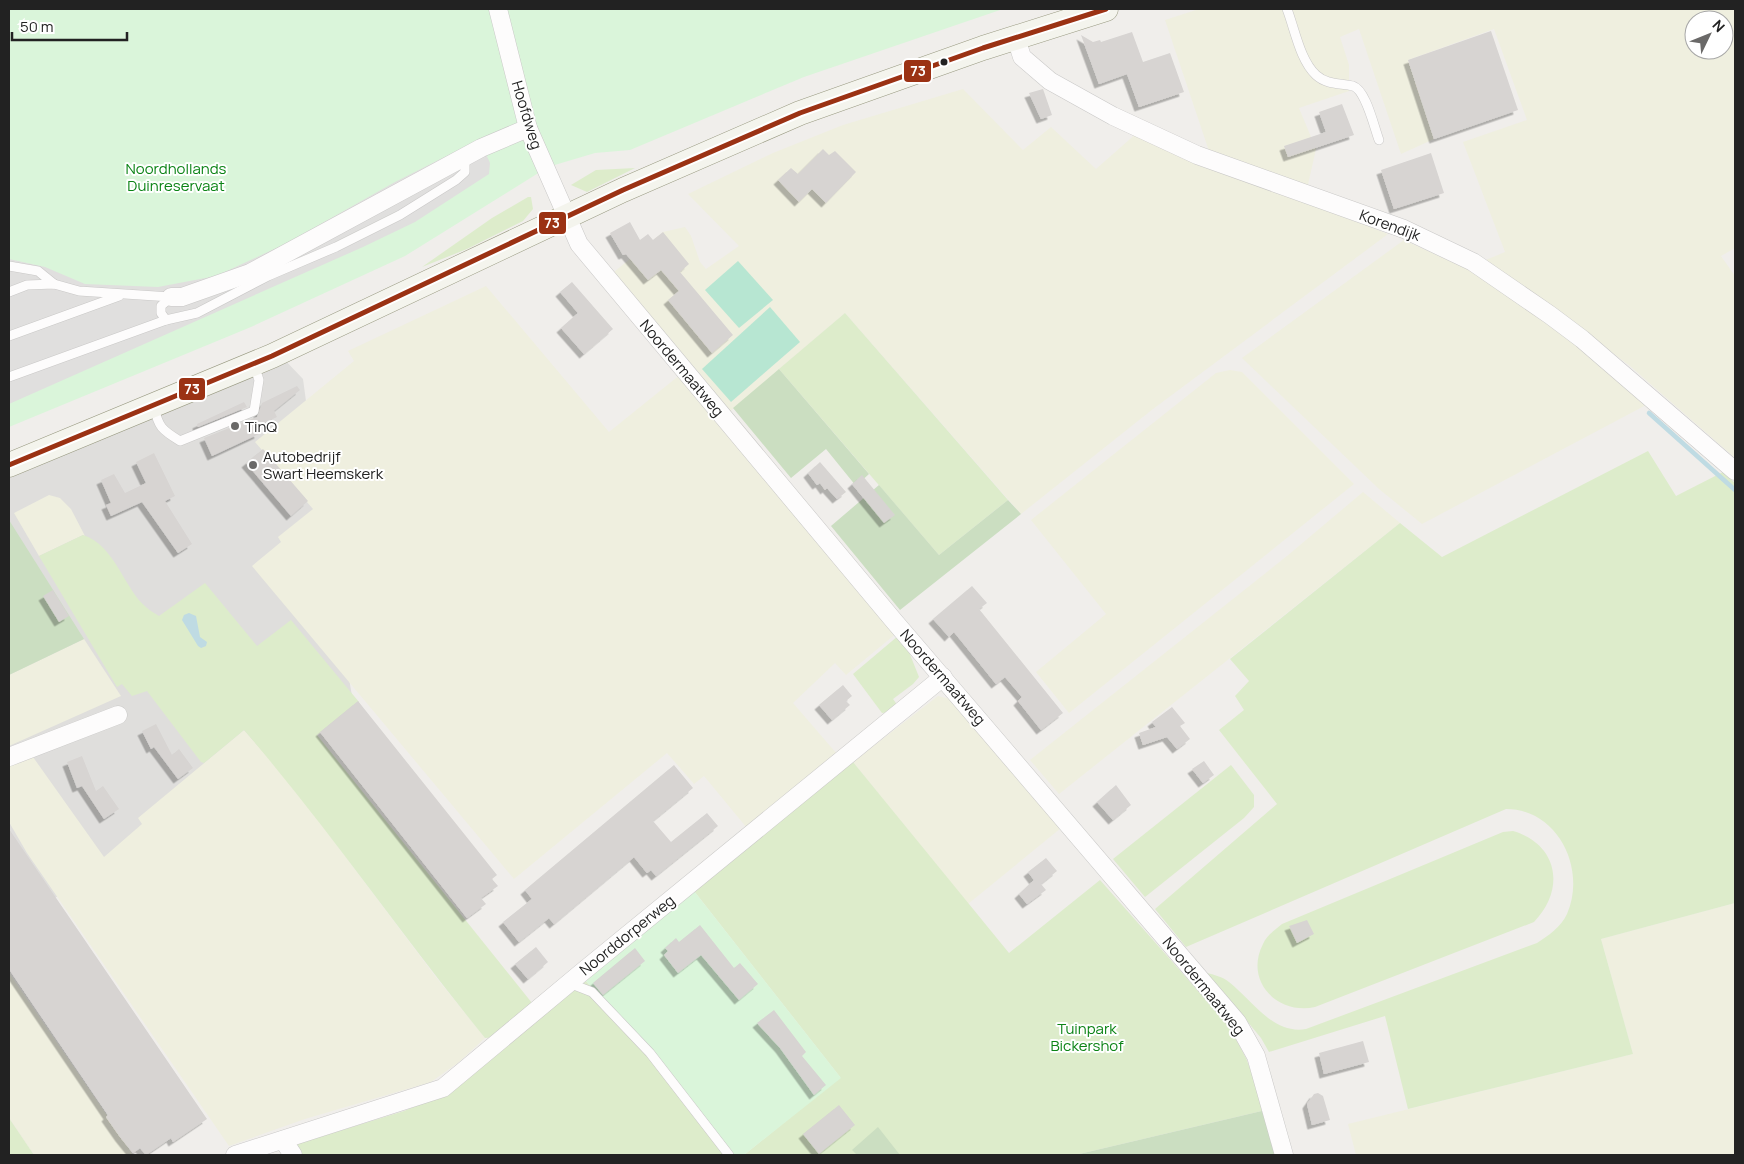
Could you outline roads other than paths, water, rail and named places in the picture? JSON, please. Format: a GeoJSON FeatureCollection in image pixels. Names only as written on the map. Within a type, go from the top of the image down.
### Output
{"type":"FeatureCollection","features":[{"type":"Feature","properties":{"kind":"main road"},"geometry":{"type":"LineString","coordinates":[[9,465],[254,363],[566,217],[800,113],[983,48],[1106,9]]}},
{"type":"Feature","properties":{"kind":"street","name":"Hoofdweg"},"geometry":{"type":"LineString","coordinates":[[498,9],[528,128],[566,217]]}},
{"type":"Feature","properties":{"kind":"street","name":"Korendijk"},"geometry":{"type":"LineString","coordinates":[[1016,38],[1022,57],[1050,81],[1113,116],[1197,155],[1404,229],[1473,262],[1582,339],[1735,471]]}},
{"type":"Feature","properties":{"kind":"street"},"geometry":{"type":"LineString","coordinates":[[171,297],[182,297],[250,273],[455,162],[528,128]]}},
{"type":"Feature","properties":{"kind":"street","name":"Noordermaatweg"},"geometry":{"type":"LineString","coordinates":[[566,217],[579,244],[590,258],[1236,1022],[1259,1065],[1284,1155]]}},
{"type":"Feature","properties":{"kind":"street","name":"Noorddorperweg"},"geometry":{"type":"LineString","coordinates":[[235,1155],[443,1088],[568,983],[943,677]]}},
{"type":"Feature","properties":{"kind":"street"},"geometry":{"type":"LineString","coordinates":[[9,757],[118,715]]}},
{"type":"Feature","properties":{"kind":"street"},"geometry":{"type":"LineString","coordinates":[[283,1140],[293,1155]]}},
{"type":"Feature","properties":{"kind":"lane"},"geometry":{"type":"LineString","coordinates":[[1288,9],[1308,66],[1318,77],[1334,84],[1355,86],[1363,94],[1379,140]]}},
{"type":"Feature","properties":{"kind":"lane"},"geometry":{"type":"LineString","coordinates":[[9,377],[166,320],[197,313],[268,276],[336,247],[400,215],[456,180],[465,172],[465,165],[455,162]]}},
{"type":"Feature","properties":{"kind":"lane"},"geometry":{"type":"LineString","coordinates":[[9,266],[38,271],[54,284]]}},
{"type":"Feature","properties":{"kind":"lane"},"geometry":{"type":"LineString","coordinates":[[9,292],[27,285],[54,284],[79,291],[171,297]]}},
{"type":"Feature","properties":{"kind":"lane"},"geometry":{"type":"LineString","coordinates":[[9,336],[124,294]]}},
{"type":"Feature","properties":{"kind":"lane"},"geometry":{"type":"LineString","coordinates":[[166,320],[161,313],[161,306],[171,297]]}},
{"type":"Feature","properties":{"kind":"lane"},"geometry":{"type":"LineString","coordinates":[[154,406],[157,424],[166,433],[180,441],[254,411],[259,380],[254,363]]}},
{"type":"Feature","properties":{"kind":"lane"},"geometry":{"type":"LineString","coordinates":[[568,983],[592,992],[624,1028],[650,1053],[729,1155]]}},
{"type":"Feature","properties":{"kind":"water"},"geometry":{"type":"Polygon","coordinates":[[[189,613],[196,616],[200,637],[207,642],[206,646],[201,648],[198,646],[182,620],[184,615],[189,613]]]}},
{"type":"Feature","properties":{"kind":"waterway"},"geometry":{"type":"LineString","coordinates":[[1649,413],[1735,490]]}},
{"type":"Feature","properties":{"kind":"place","name":"TinQ"},"geometry":{"type":"Point","coordinates":[235,426]}},
{"type":"Feature","properties":{"kind":"place","name":"Autobedrijf Swart Heemskerk"},"geometry":{"type":"Point","coordinates":[253,465]}},
{"type":"Feature","properties":{"kind":"park label","name":"Noordhollands Duinreservaat"},"geometry":{"type":"Point","coordinates":[176,176]}},
{"type":"Feature","properties":{"kind":"park label","name":"Tuinpark Bickershof"},"geometry":{"type":"Point","coordinates":[1087,1036]}}]}
